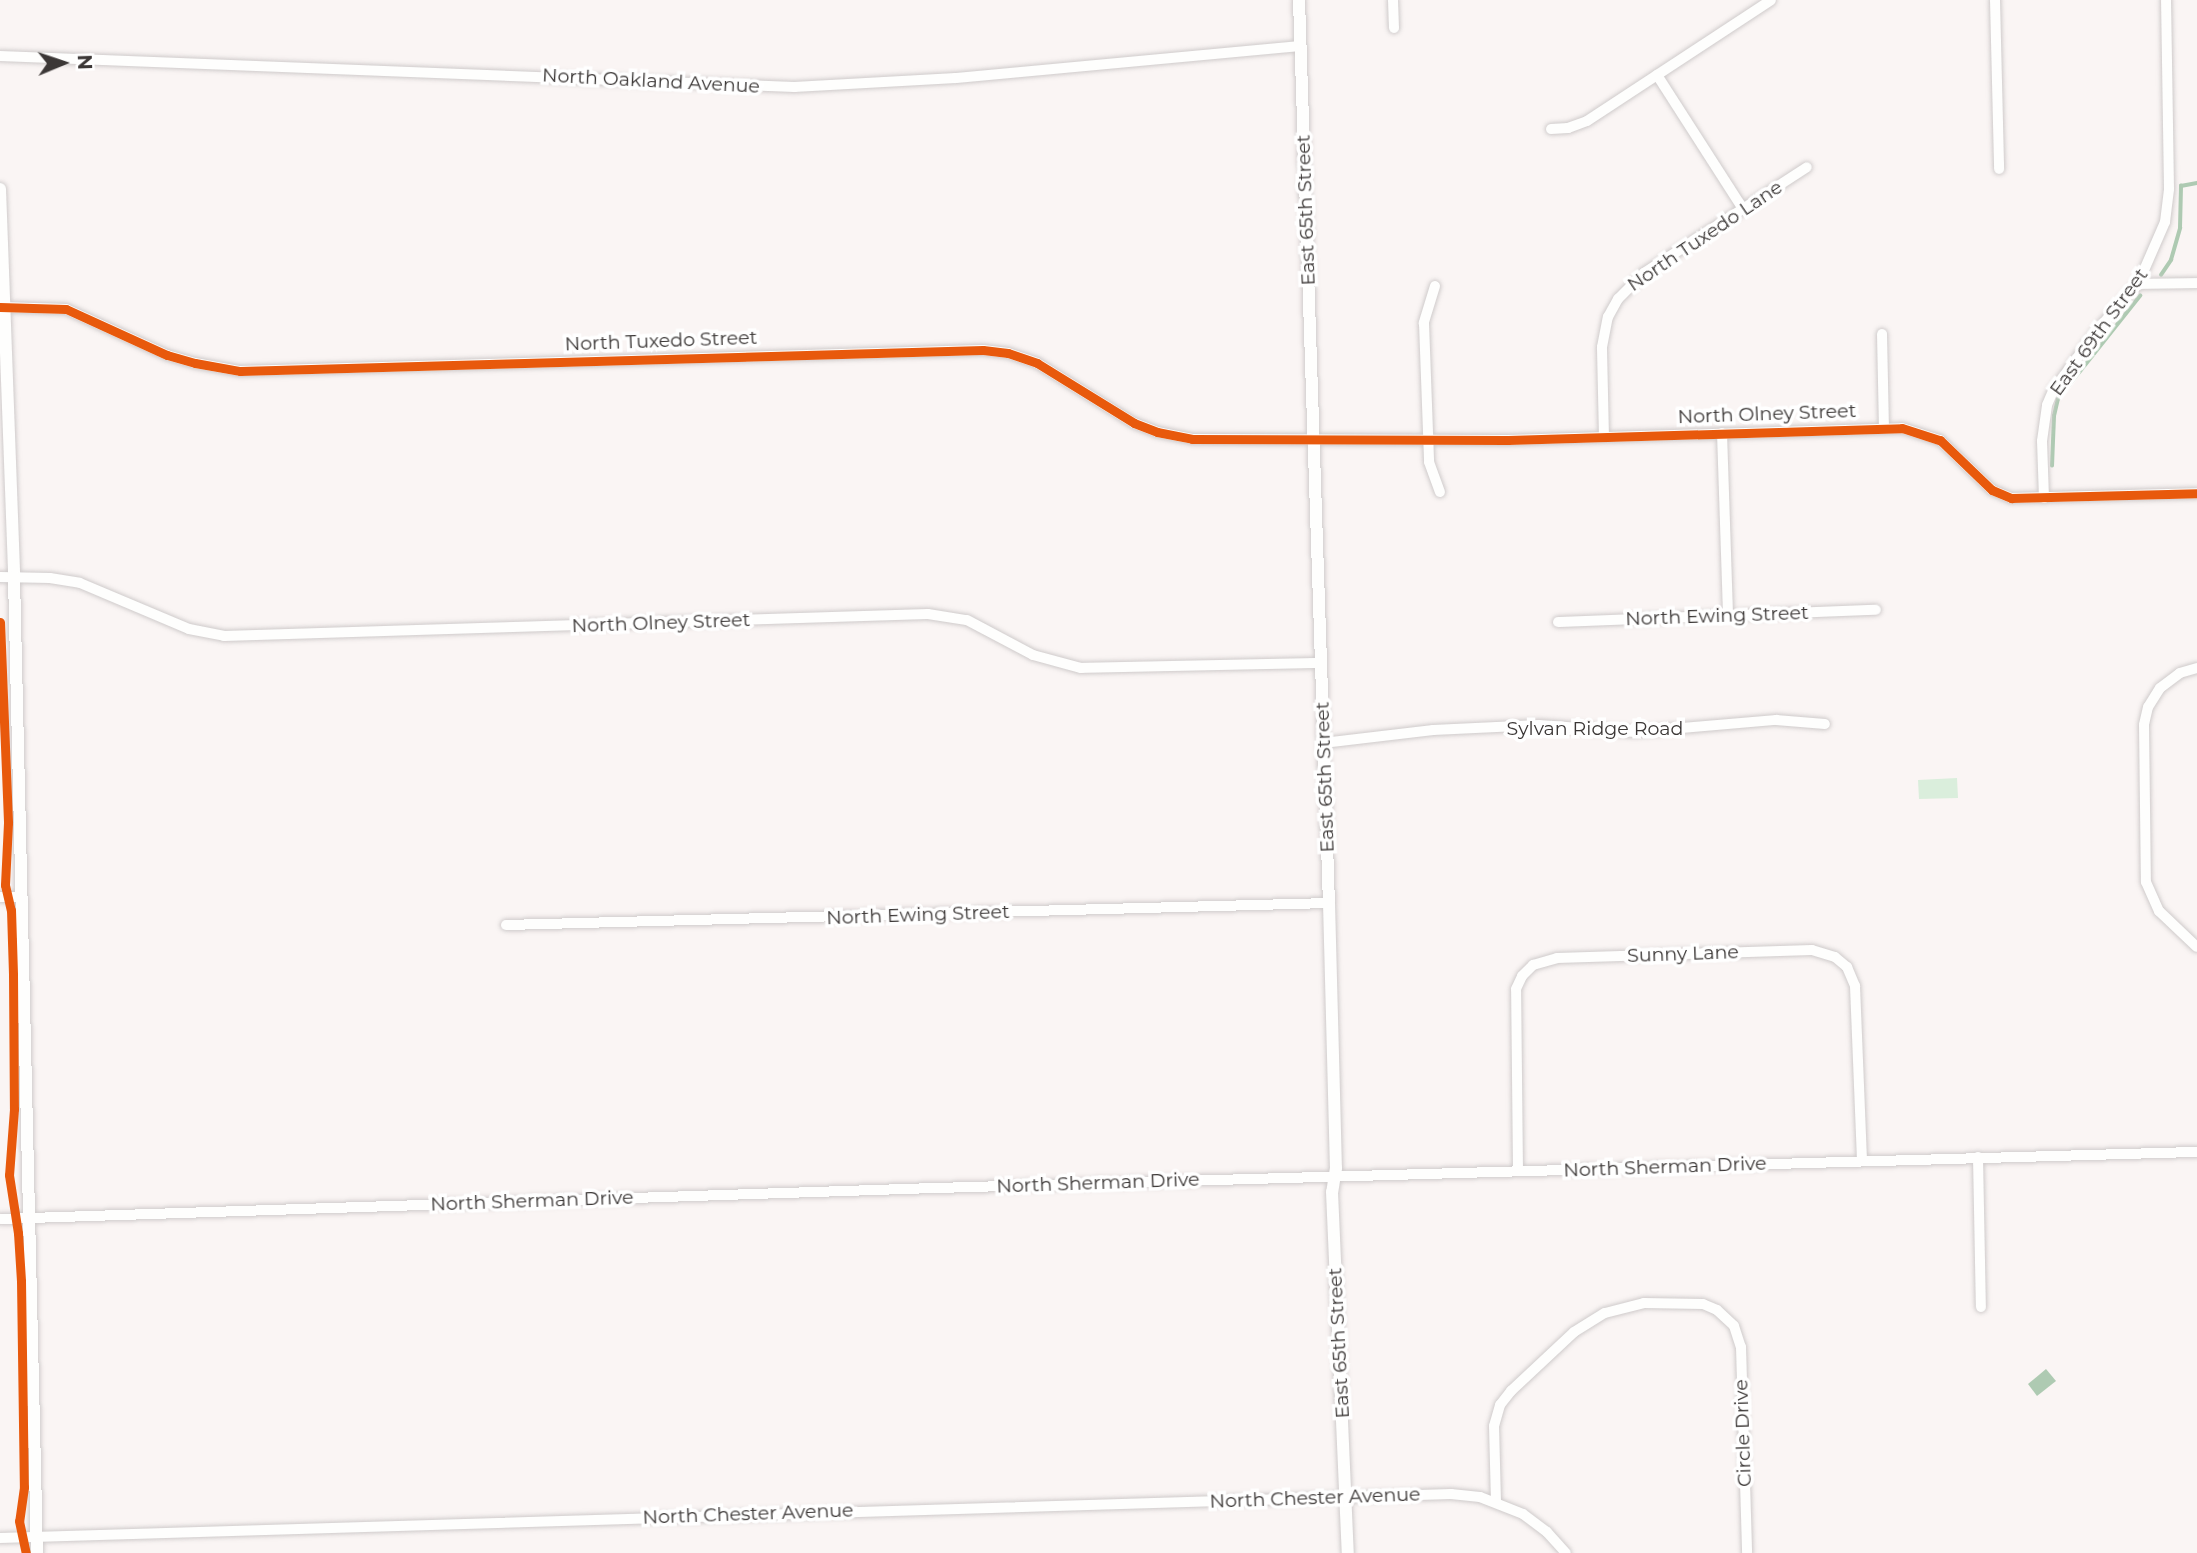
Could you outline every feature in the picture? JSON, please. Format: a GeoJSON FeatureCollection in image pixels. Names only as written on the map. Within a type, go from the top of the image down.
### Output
{"type":"FeatureCollection","features":[{"type":"Feature","properties":{"kind":"street","name":"East 65th Street"},"geometry":{"type":"LineString","coordinates":[[1299,0],[1329,903],[1334,1177],[1332,1192],[1348,1553]]}},
{"type":"Feature","properties":{"kind":"street"},"geometry":{"type":"LineString","coordinates":[[1393,0],[1394,27]]}},
{"type":"Feature","properties":{"kind":"street"},"geometry":{"type":"LineString","coordinates":[[1551,129],[1580,124],[1771,0]]}},
{"type":"Feature","properties":{"kind":"street"},"geometry":{"type":"LineString","coordinates":[[1995,0],[1999,169]]}},
{"type":"Feature","properties":{"kind":"street","name":"East 69th Street"},"geometry":{"type":"LineString","coordinates":[[2044,498],[2042,441],[2047,405],[2060,379],[2138,285],[2159,241],[2167,209],[2169,72],[2166,0]]}},
{"type":"Feature","properties":{"kind":"street","name":"North Oakland Avenue"},"geometry":{"type":"LineString","coordinates":[[0,55],[794,87],[956,78],[1301,46]]}},
{"type":"Feature","properties":{"kind":"street"},"geometry":{"type":"LineString","coordinates":[[1657,75],[1743,209]]}},
{"type":"Feature","properties":{"kind":"street","name":"North Tuxedo Lane"},"geometry":{"type":"LineString","coordinates":[[1604,437],[1602,347],[1608,317],[1618,299],[1644,273],[1807,167]]}},
{"type":"Feature","properties":{"kind":"street"},"geometry":{"type":"LineString","coordinates":[[0,189],[2,307],[14,577],[37,1553]]}},
{"type":"Feature","properties":{"kind":"street"},"geometry":{"type":"LineString","coordinates":[[2138,285],[2197,283]]}},
{"type":"Feature","properties":{"kind":"street"},"geometry":{"type":"LineString","coordinates":[[1435,286],[1424,323],[1430,467],[1440,492]]}},
{"type":"Feature","properties":{"kind":"street","name":"North Tuxedo Street"},"geometry":{"type":"LineString","coordinates":[[2,307],[66,309],[167,355],[195,363],[246,371],[994,350],[1037,363],[1125,418],[1157,432],[1203,440],[1314,438]]}},
{"type":"Feature","properties":{"kind":"street"},"geometry":{"type":"LineString","coordinates":[[1882,334],[1884,428]]}},
{"type":"Feature","properties":{"kind":"street","name":"North Olney Street"},"geometry":{"type":"LineString","coordinates":[[1314,438],[1604,437],[1884,428],[1918,431],[1940,440],[1992,490],[2015,499],[2197,493]]}},
{"type":"Feature","properties":{"kind":"street"},"geometry":{"type":"LineString","coordinates":[[1722,433],[1728,615]]}},
{"type":"Feature","properties":{"kind":"street","name":"North Olney Street"},"geometry":{"type":"LineString","coordinates":[[0,578],[50,578],[80,583],[194,630],[234,637],[928,614],[967,620],[1033,655],[1081,668],[1322,663]]}},
{"type":"Feature","properties":{"kind":"street","name":"North Ewing Street"},"geometry":{"type":"LineString","coordinates":[[1558,622],[1876,610]]}},
{"type":"Feature","properties":{"kind":"street"},"geometry":{"type":"LineString","coordinates":[[2197,668],[2180,673],[2160,688],[2148,707],[2144,725],[2146,882],[2159,911],[2197,947]]}},
{"type":"Feature","properties":{"kind":"street","name":"Sylvan Ridge Road"},"geometry":{"type":"LineString","coordinates":[[1324,743],[1441,729],[1539,725],[1635,732],[1776,720],[1825,724]]}},
{"type":"Feature","properties":{"kind":"street"},"geometry":{"type":"LineString","coordinates":[[0,897],[21,897]]}},
{"type":"Feature","properties":{"kind":"street","name":"North Ewing Street"},"geometry":{"type":"LineString","coordinates":[[506,925],[1329,903]]}},
{"type":"Feature","properties":{"kind":"street","name":"Sunny Lane"},"geometry":{"type":"LineString","coordinates":[[1518,1171],[1516,989],[1525,972],[1546,959],[1812,950],[1831,955],[1844,964],[1855,986],[1862,1161]]}},
{"type":"Feature","properties":{"kind":"street","name":"North Sherman Drive"},"geometry":{"type":"LineString","coordinates":[[0,1219],[2197,1152]]}},
{"type":"Feature","properties":{"kind":"street"},"geometry":{"type":"LineString","coordinates":[[1978,1157],[1981,1307]]}},
{"type":"Feature","properties":{"kind":"street","name":"Circle Drive"},"geometry":{"type":"LineString","coordinates":[[1496,1502],[1494,1426],[1500,1405],[1574,1332],[1605,1313],[1644,1303],[1703,1304],[1726,1317],[1736,1329],[1741,1347],[1747,1553]]}},
{"type":"Feature","properties":{"kind":"street","name":"North Chester Avenue"},"geometry":{"type":"LineString","coordinates":[[0,1538],[1462,1494],[1496,1502],[1535,1522],[1566,1553]]}},
{"type":"Feature","properties":{"kind":"shaded area"},"geometry":{"type":"Polygon","coordinates":[[[1957,778],[1958,798],[1919,799],[1918,780],[1957,778]]]}},
{"type":"Feature","properties":{"kind":"shaded area"},"geometry":{"type":"Polygon","coordinates":[[[2046,1369],[2056,1381],[2037,1396],[2028,1384],[2046,1369]]]}},
{"type":"Feature","properties":{"kind":"waterway"},"geometry":{"type":"LineString","coordinates":[[2161,275],[2171,260],[2180,228],[2181,186],[2197,183]]}},
{"type":"Feature","properties":{"kind":"waterway"},"geometry":{"type":"LineString","coordinates":[[2052,466],[2054,416],[2058,399],[2140,296]]}},
{"type":"Feature","properties":{"kind":"cycle path"},"geometry":{"type":"LineString","coordinates":[[0,307],[66,309],[167,355],[240,371],[983,350],[1008,353],[1037,363],[1134,423],[1157,432],[1192,439],[1508,440],[1902,428],[1940,440],[1992,490],[2011,498],[2197,493]]}},
{"type":"Feature","properties":{"kind":"cycle path"},"geometry":{"type":"LineString","coordinates":[[0,622],[8,823],[5,885],[11,910],[13,975],[14,1109],[9,1175],[18,1233],[21,1281],[24,1487],[19,1521],[26,1553]]}}]}
